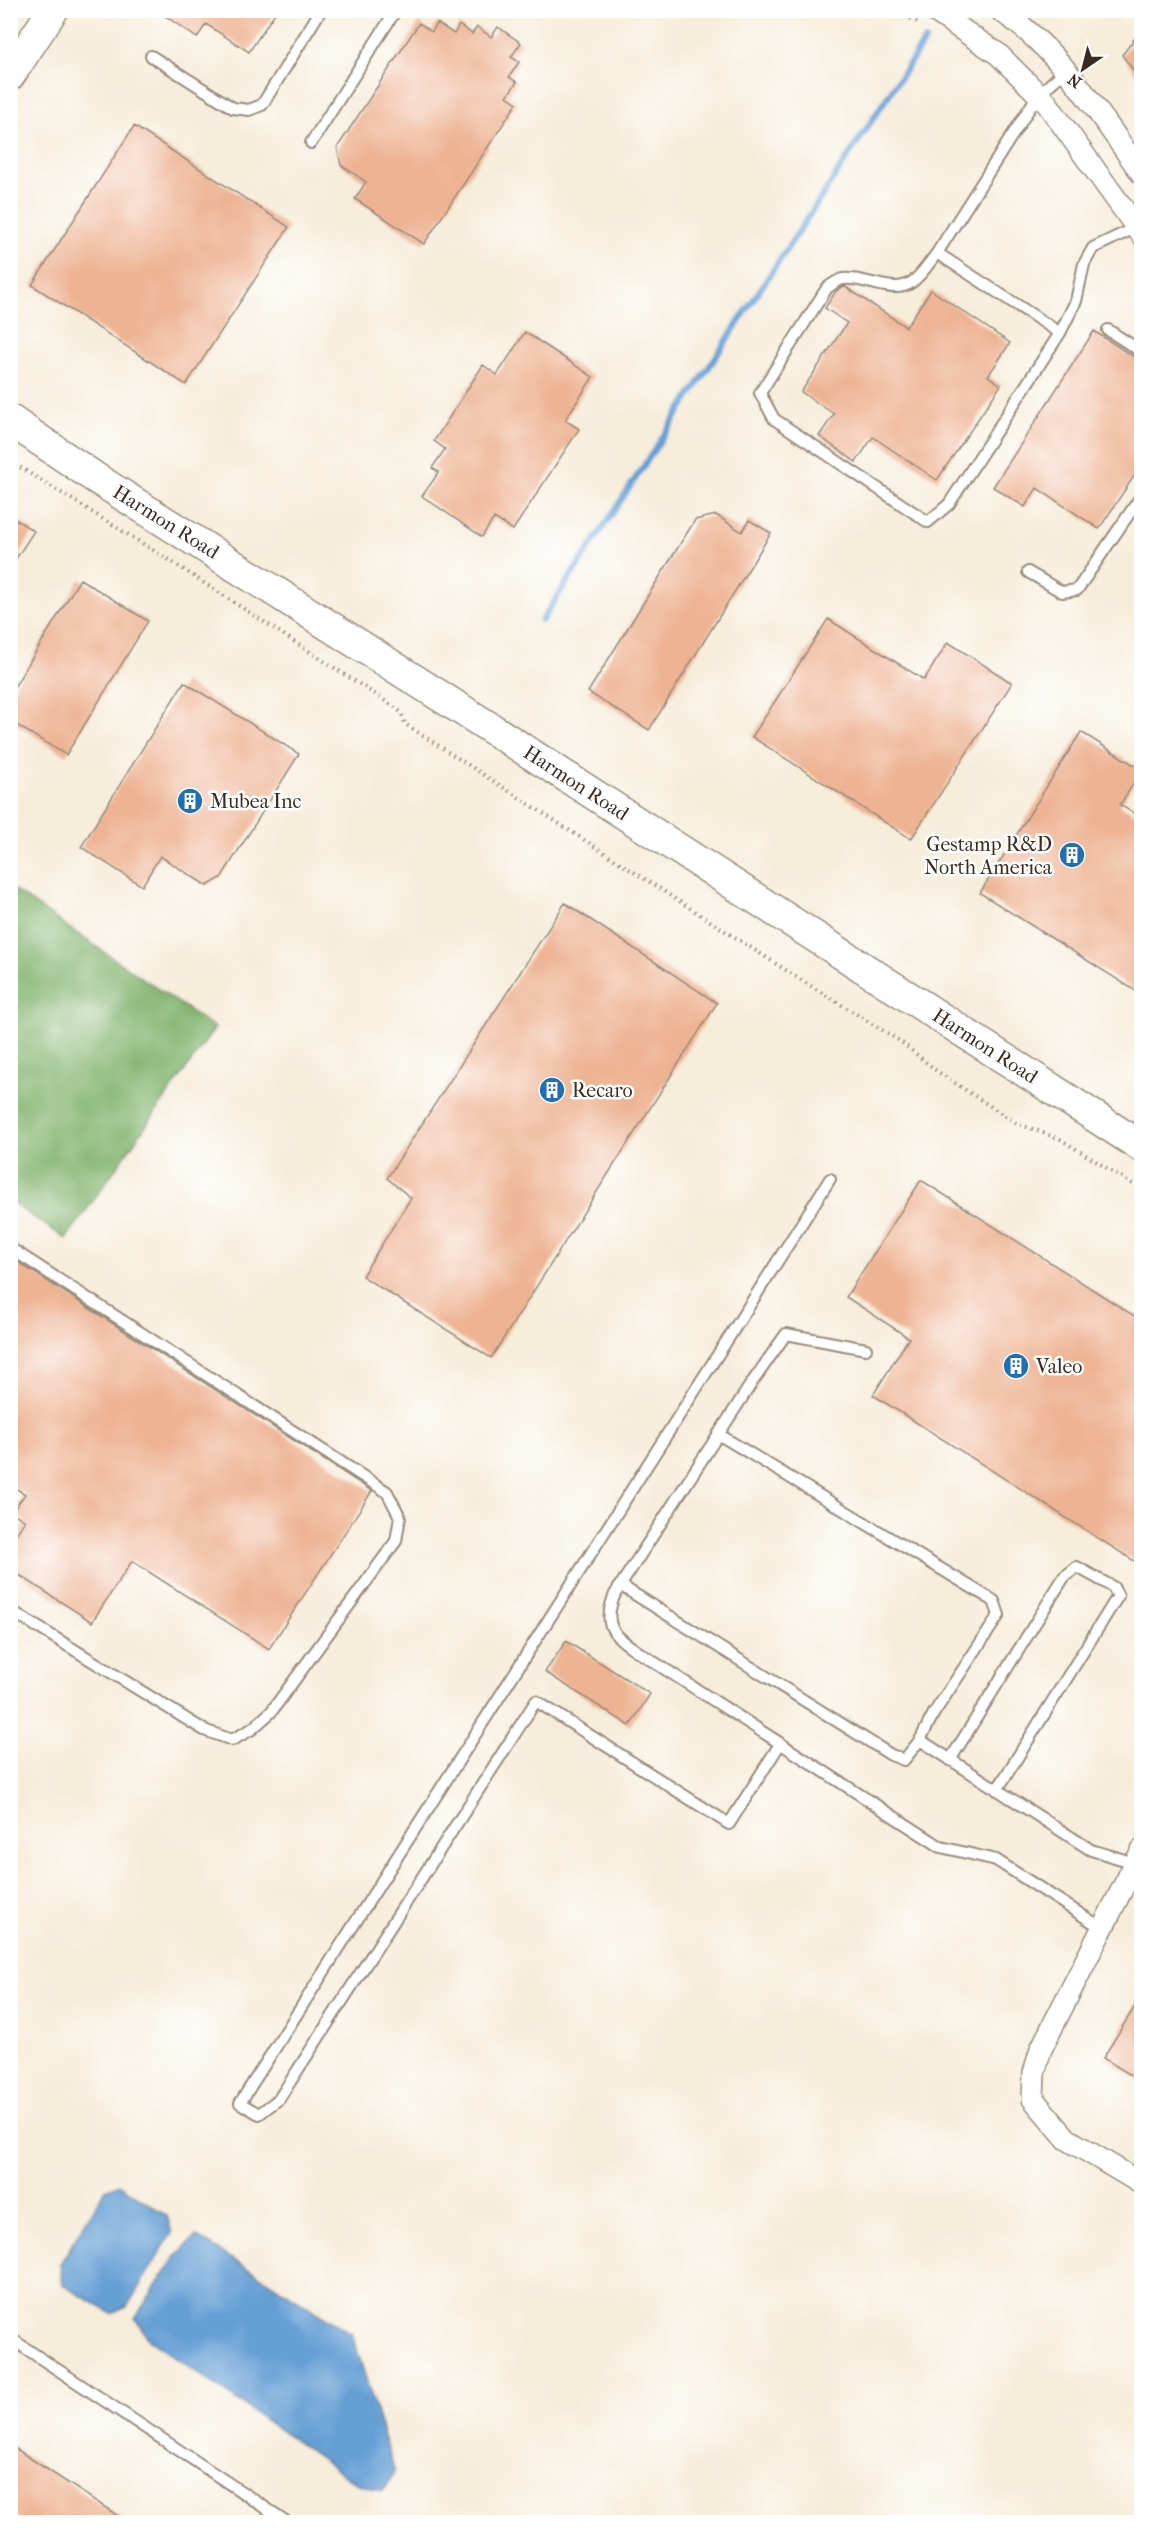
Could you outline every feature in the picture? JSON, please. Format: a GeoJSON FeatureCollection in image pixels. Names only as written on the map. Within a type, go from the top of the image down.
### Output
{"type":"FeatureCollection","features":[{"type":"Feature","properties":{"kind":"street"},"geometry":{"type":"LineString","coordinates":[[10,75],[53,10]]}},
{"type":"Feature","properties":{"kind":"street"},"geometry":{"type":"LineString","coordinates":[[933,10],[998,54],[1038,95],[1138,232]]}},
{"type":"Feature","properties":{"kind":"street"},"geometry":{"type":"LineString","coordinates":[[1000,10],[1022,25],[1074,78],[1142,174]]}},
{"type":"Feature","properties":{"kind":"street","name":"Harmon Road"},"geometry":{"type":"LineString","coordinates":[[10,420],[94,477],[1142,1147]]}},
{"type":"Feature","properties":{"kind":"street"},"geometry":{"type":"LineString","coordinates":[[1138,1857],[1041,2049],[1034,2073],[1033,2099],[1067,2139],[1142,2184]]}},
{"type":"Feature","properties":{"kind":"lane"},"geometry":{"type":"LineString","coordinates":[[151,56],[233,108],[249,110],[262,105],[321,10]]}},
{"type":"Feature","properties":{"kind":"lane"},"geometry":{"type":"LineString","coordinates":[[311,143],[396,10]]}},
{"type":"Feature","properties":{"kind":"lane"},"geometry":{"type":"LineString","coordinates":[[1066,70],[1038,95],[937,254],[910,284],[896,288],[865,280],[842,279],[827,288],[760,393],[774,420],[928,522],[949,504],[1059,333],[1076,301],[1084,264],[1093,248],[1138,232]]}},
{"type":"Feature","properties":{"kind":"lane"},"geometry":{"type":"LineString","coordinates":[[937,254],[1059,333]]}},
{"type":"Feature","properties":{"kind":"lane"},"geometry":{"type":"LineString","coordinates":[[1108,330],[1142,351]]}},
{"type":"Feature","properties":{"kind":"lane"},"geometry":{"type":"LineString","coordinates":[[1028,572],[1062,592],[1077,590],[1142,495]]}},
{"type":"Feature","properties":{"kind":"lane"},"geometry":{"type":"LineString","coordinates":[[780,1744],[729,1824],[536,1701],[279,2098],[259,2114],[240,2103],[830,1179]]}},
{"type":"Feature","properties":{"kind":"lane"},"geometry":{"type":"LineString","coordinates":[[10,1248],[387,1492],[400,1517],[396,1541],[271,1712],[252,1729],[232,1740],[204,1730],[10,1610]]}},
{"type":"Feature","properties":{"kind":"lane"},"geometry":{"type":"LineString","coordinates":[[866,1349],[786,1334],[620,1585],[609,1607],[609,1624],[618,1638],[941,1847],[996,1860],[1102,1928]]}},
{"type":"Feature","properties":{"kind":"lane"},"geometry":{"type":"LineString","coordinates":[[620,1585],[891,1755],[904,1760],[920,1740],[934,1713],[999,1615],[994,1601],[718,1434]]}},
{"type":"Feature","properties":{"kind":"lane"},"geometry":{"type":"LineString","coordinates":[[950,1760],[1064,1577],[1077,1567],[1113,1587],[1118,1596],[997,1790]]}},
{"type":"Feature","properties":{"kind":"lane"},"geometry":{"type":"LineString","coordinates":[[920,1740],[1091,1850],[1138,1857]]}},
{"type":"Feature","properties":{"kind":"lane"},"geometry":{"type":"LineString","coordinates":[[10,2338],[286,2523]]}},
{"type":"Feature","properties":{"kind":"path"},"geometry":{"type":"LineString","coordinates":[[10,461],[169,560],[393,706],[401,712],[405,724],[798,978],[900,1041],[938,1072],[1016,1123],[1060,1139],[1142,1190]]}},
{"type":"Feature","properties":{"kind":"green space"},"geometry":{"type":"Polygon","coordinates":[[[11,888],[215,1028],[66,1239],[11,1202],[11,888]]]}},
{"type":"Feature","properties":{"kind":"water"},"geometry":{"type":"Polygon","coordinates":[[[119,2184],[167,2216],[172,2233],[127,2307],[112,2314],[63,2285],[60,2264],[105,2190],[119,2184]]]}},
{"type":"Feature","properties":{"kind":"water"},"geometry":{"type":"Polygon","coordinates":[[[196,2236],[352,2334],[395,2472],[383,2491],[356,2483],[149,2339],[135,2318],[175,2257],[196,2236]]]}},
{"type":"Feature","properties":{"kind":"building"},"geometry":{"type":"Polygon","coordinates":[[[157,10],[277,10],[249,52],[206,24],[197,38],[157,10]]]}},
{"type":"Feature","properties":{"kind":"building"},"geometry":{"type":"Polygon","coordinates":[[[419,23],[432,32],[437,23],[454,34],[459,25],[472,34],[477,27],[491,37],[498,27],[521,43],[511,57],[519,62],[509,77],[517,82],[507,96],[517,103],[424,244],[355,199],[366,182],[341,165],[337,148],[419,23]]]}},
{"type":"Feature","properties":{"kind":"building"},"geometry":{"type":"Polygon","coordinates":[[[1142,29],[1142,82],[1122,55],[1142,29]]]}},
{"type":"Feature","properties":{"kind":"building"},"geometry":{"type":"Polygon","coordinates":[[[134,126],[289,227],[186,385],[32,285],[134,126]]]}},
{"type":"Feature","properties":{"kind":"building"},"geometry":{"type":"Polygon","coordinates":[[[844,286],[906,327],[931,290],[1010,343],[988,376],[1001,385],[937,480],[873,437],[856,462],[819,436],[834,414],[801,392],[847,323],[825,308],[836,291],[844,286]]]}},
{"type":"Feature","properties":{"kind":"building"},"geometry":{"type":"Polygon","coordinates":[[[1094,331],[1142,362],[1142,464],[1099,529],[1037,488],[1025,507],[993,487],[1094,331]]]}},
{"type":"Feature","properties":{"kind":"building"},"geometry":{"type":"Polygon","coordinates":[[[525,332],[593,377],[565,420],[579,429],[513,530],[494,518],[482,537],[422,496],[439,472],[432,468],[445,449],[434,441],[483,365],[497,375],[525,332]]]}},
{"type":"Feature","properties":{"kind":"building"},"geometry":{"type":"Polygon","coordinates":[[[716,515],[742,532],[749,520],[771,533],[649,730],[588,692],[695,520],[716,515]]]}},
{"type":"Feature","properties":{"kind":"building"},"geometry":{"type":"Polygon","coordinates":[[[10,516],[34,531],[10,568],[10,516]]]}},
{"type":"Feature","properties":{"kind":"building"},"geometry":{"type":"Polygon","coordinates":[[[80,579],[148,621],[66,755],[10,721],[10,694],[80,579]]]}},
{"type":"Feature","properties":{"kind":"building"},"geometry":{"type":"Polygon","coordinates":[[[828,619],[924,680],[948,642],[1012,683],[911,839],[752,737],[828,619]]]}},
{"type":"Feature","properties":{"kind":"building","name":"Mubea Inc"},"geometry":{"type":"Polygon","coordinates":[[[184,682],[299,754],[221,878],[207,886],[160,856],[142,886],[81,847],[184,682]]]}},
{"type":"Feature","properties":{"kind":"building","name":"Gestamp R&D North America"},"geometry":{"type":"Polygon","coordinates":[[[1081,732],[1142,770],[1120,805],[1142,818],[1142,995],[980,893],[1081,732]]]}},
{"type":"Feature","properties":{"kind":"building","name":"Recaro"},"geometry":{"type":"Polygon","coordinates":[[[565,903],[717,1003],[491,1358],[362,1276],[411,1198],[387,1178],[565,903]]]}},
{"type":"Feature","properties":{"kind":"building","name":"Valeo"},"geometry":{"type":"Polygon","coordinates":[[[921,1180],[1142,1321],[1142,1566],[873,1395],[909,1338],[846,1297],[921,1180]]]}},
{"type":"Feature","properties":{"kind":"building"},"geometry":{"type":"Polygon","coordinates":[[[10,1257],[372,1491],[269,1649],[132,1561],[92,1622],[10,1569],[10,1543],[25,1521],[12,1512],[25,1494],[10,1485],[10,1257]]]}},
{"type":"Feature","properties":{"kind":"building"},"geometry":{"type":"Polygon","coordinates":[[[566,1641],[650,1694],[630,1726],[545,1672],[566,1641]]]}},
{"type":"Feature","properties":{"kind":"building"},"geometry":{"type":"Polygon","coordinates":[[[1142,1995],[1142,2082],[1103,2058],[1142,1995]]]}},
{"type":"Feature","properties":{"kind":"building"},"geometry":{"type":"Polygon","coordinates":[[[10,2445],[129,2523],[10,2523],[10,2445]]]}},
{"type":"Feature","properties":{"kind":"waterway"},"geometry":{"type":"LineString","coordinates":[[542,620],[925,40]]}},
{"type":"Feature","properties":{"kind":"place","name":"Mubea Inc"},"geometry":{"type":"Point","coordinates":[190,801]}},
{"type":"Feature","properties":{"kind":"place","name":"Gestamp R&D North America"},"geometry":{"type":"Point","coordinates":[1072,855]}},
{"type":"Feature","properties":{"kind":"place","name":"Recaro"},"geometry":{"type":"Point","coordinates":[552,1090]}},
{"type":"Feature","properties":{"kind":"place","name":"Valeo"},"geometry":{"type":"Point","coordinates":[1016,1366]}}]}
